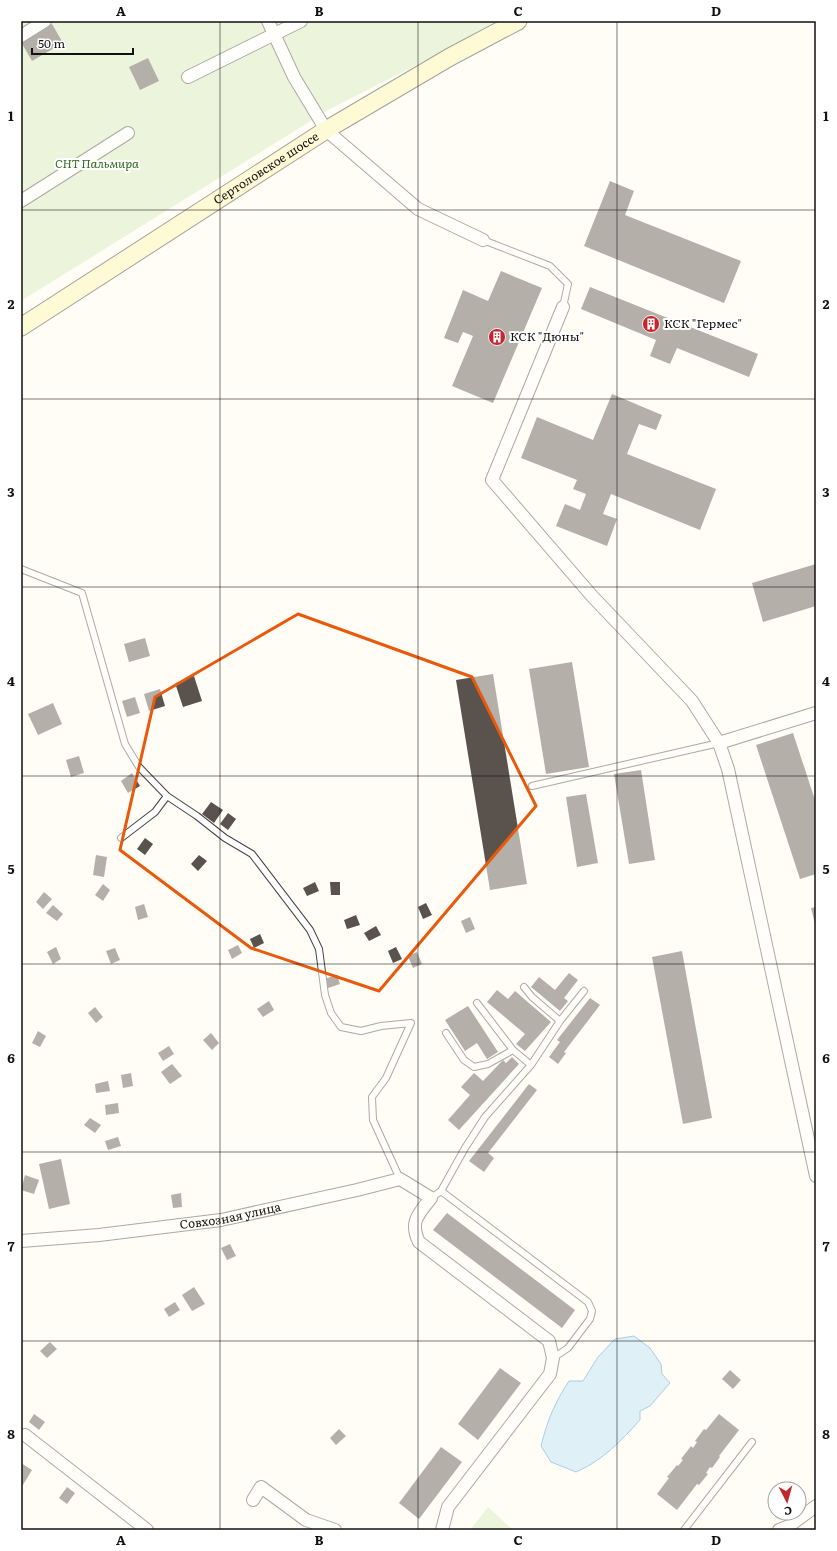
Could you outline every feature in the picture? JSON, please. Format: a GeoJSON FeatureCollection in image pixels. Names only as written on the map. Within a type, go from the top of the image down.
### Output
{"type":"FeatureCollection","features":[{"type":"Feature","properties":{"kind":"main road","name":"Сертоловское шоссе"},"geometry":{"type":"LineString","coordinates":[[21,327],[326,130],[450,57],[518,21]]}},
{"type":"Feature","properties":{"kind":"street"},"geometry":{"type":"LineString","coordinates":[[21,36],[45,21]]}},
{"type":"Feature","properties":{"kind":"street"},"geometry":{"type":"LineString","coordinates":[[268,21],[294,77],[326,130],[418,209],[483,240]]}},
{"type":"Feature","properties":{"kind":"street"},"geometry":{"type":"LineString","coordinates":[[188,77],[301,21]]}},
{"type":"Feature","properties":{"kind":"street"},"geometry":{"type":"LineString","coordinates":[[21,200],[128,133]]}},
{"type":"Feature","properties":{"kind":"street"},"geometry":{"type":"LineString","coordinates":[[564,307],[492,480],[592,596],[692,700],[719,743],[728,769],[816,1176]]}},
{"type":"Feature","properties":{"kind":"street"},"geometry":{"type":"LineString","coordinates":[[719,743],[816,714]]}},
{"type":"Feature","properties":{"kind":"street"},"geometry":{"type":"LineString","coordinates":[[400,1179],[431,1198],[416,1218],[414,1231],[419,1242],[549,1341],[553,1358],[550,1374],[448,1507],[442,1530]]}},
{"type":"Feature","properties":{"kind":"street","name":"Совхозная улица"},"geometry":{"type":"LineString","coordinates":[[21,1241],[99,1235],[221,1220],[400,1179]]}},
{"type":"Feature","properties":{"kind":"street"},"geometry":{"type":"LineString","coordinates":[[25,1435],[147,1530]]}},
{"type":"Feature","properties":{"kind":"street"},"geometry":{"type":"LineString","coordinates":[[253,1500],[261,1487],[306,1520],[335,1530]]}},
{"type":"Feature","properties":{"kind":"street"},"geometry":{"type":"LineString","coordinates":[[779,1530],[789,1526],[816,1506]]}},
{"type":"Feature","properties":{"kind":"lane"},"geometry":{"type":"LineString","coordinates":[[483,240],[550,266],[568,284],[564,307]]}},
{"type":"Feature","properties":{"kind":"lane"},"geometry":{"type":"LineString","coordinates":[[21,570],[82,593],[125,744],[139,767],[167,796],[197,816],[225,838],[252,854],[310,930],[319,949],[325,995],[331,1013],[341,1027],[360,1031],[382,1026],[411,1023],[386,1078],[372,1097],[373,1120],[400,1179]]}},
{"type":"Feature","properties":{"kind":"lane"},"geometry":{"type":"LineString","coordinates":[[532,786],[719,743]]}},
{"type":"Feature","properties":{"kind":"lane"},"geometry":{"type":"LineString","coordinates":[[121,838],[154,812],[167,796]]}},
{"type":"Feature","properties":{"kind":"lane"},"geometry":{"type":"LineString","coordinates":[[524,987],[532,997],[560,1021]]}},
{"type":"Feature","properties":{"kind":"lane"},"geometry":{"type":"LineString","coordinates":[[431,1198],[441,1191],[465,1148],[486,1117],[531,1065],[560,1021],[584,991]]}},
{"type":"Feature","properties":{"kind":"lane"},"geometry":{"type":"LineString","coordinates":[[477,1003],[513,1050],[531,1065]]}},
{"type":"Feature","properties":{"kind":"lane"},"geometry":{"type":"LineString","coordinates":[[446,1034],[464,1060],[474,1067],[488,1064],[513,1050]]}},
{"type":"Feature","properties":{"kind":"lane"},"geometry":{"type":"LineString","coordinates":[[441,1191],[588,1302],[592,1311],[590,1319],[568,1348],[553,1358]]}},
{"type":"Feature","properties":{"kind":"lane"},"geometry":{"type":"LineString","coordinates":[[684,1530],[752,1442]]}},
{"type":"Feature","properties":{"kind":"highlighted area"},"geometry":{"type":"Polygon","coordinates":[[[298,614],[472,677],[536,806],[379,991],[251,948],[120,850],[155,697],[298,614]]]}},
{"type":"Feature","properties":{"kind":"green space","name":"СНТ Пальмира"},"geometry":{"type":"Polygon","coordinates":[[[21,21],[503,21],[330,109],[21,301],[21,21]]]}},
{"type":"Feature","properties":{"kind":"green space"},"geometry":{"type":"Polygon","coordinates":[[[488,1507],[513,1530],[470,1530],[488,1507]]]}},
{"type":"Feature","properties":{"kind":"water"},"geometry":{"type":"Polygon","coordinates":[[[634,1336],[650,1348],[661,1364],[662,1374],[670,1383],[650,1406],[640,1411],[640,1420],[626,1435],[611,1450],[594,1462],[576,1472],[551,1462],[541,1446],[552,1412],[569,1381],[583,1381],[598,1357],[615,1339],[634,1336]]]}},
{"type":"Feature","properties":{"kind":"building"},"geometry":{"type":"Polygon","coordinates":[[[52,24],[63,43],[32,61],[21,42],[52,24]]]}},
{"type":"Feature","properties":{"kind":"building"},"geometry":{"type":"Polygon","coordinates":[[[148,58],[159,81],[140,90],[129,67],[148,58]]]}},
{"type":"Feature","properties":{"kind":"building"},"geometry":{"type":"Polygon","coordinates":[[[610,181],[634,191],[625,215],[741,261],[724,303],[584,246],[610,181]]]}},
{"type":"Feature","properties":{"kind":"building","name":"КСК \"Дюны\""},"geometry":{"type":"Polygon","coordinates":[[[501,271],[542,288],[493,403],[452,386],[473,336],[463,332],[458,343],[444,338],[463,290],[488,301],[501,271]]]}},
{"type":"Feature","properties":{"kind":"building","name":"КСК \"Гермес\""},"geometry":{"type":"Polygon","coordinates":[[[590,287],[758,354],[749,377],[677,348],[670,364],[650,356],[656,340],[581,309],[590,287]]]}},
{"type":"Feature","properties":{"kind":"building"},"geometry":{"type":"Polygon","coordinates":[[[612,394],[662,415],[656,430],[639,424],[627,454],[716,489],[700,530],[611,494],[603,514],[617,519],[607,546],[556,526],[565,504],[580,510],[586,494],[573,489],[577,480],[521,458],[537,417],[593,440],[612,394]]]}},
{"type":"Feature","properties":{"kind":"building"},"geometry":{"type":"Polygon","coordinates":[[[816,564],[816,606],[763,622],[752,583],[816,564]]]}},
{"type":"Feature","properties":{"kind":"building"},"geometry":{"type":"Polygon","coordinates":[[[145,638],[150,656],[129,662],[124,644],[145,638]]]}},
{"type":"Feature","properties":{"kind":"building"},"geometry":{"type":"Polygon","coordinates":[[[572,662],[589,767],[546,774],[529,669],[572,662]]]}},
{"type":"Feature","properties":{"kind":"building"},"geometry":{"type":"Polygon","coordinates":[[[493,674],[527,884],[490,890],[456,680],[493,674]]]}},
{"type":"Feature","properties":{"kind":"building"},"geometry":{"type":"Polygon","coordinates":[[[194,676],[202,701],[183,707],[175,683],[194,676]]]}},
{"type":"Feature","properties":{"kind":"building"},"geometry":{"type":"Polygon","coordinates":[[[160,689],[165,706],[149,711],[144,694],[160,689]]]}},
{"type":"Feature","properties":{"kind":"building"},"geometry":{"type":"Polygon","coordinates":[[[135,697],[140,713],[127,717],[122,701],[135,697]]]}},
{"type":"Feature","properties":{"kind":"building"},"geometry":{"type":"Polygon","coordinates":[[[53,703],[62,724],[38,735],[28,714],[53,703]]]}},
{"type":"Feature","properties":{"kind":"building"},"geometry":{"type":"Polygon","coordinates":[[[793,733],[816,803],[816,874],[800,879],[756,745],[793,733]]]}},
{"type":"Feature","properties":{"kind":"building"},"geometry":{"type":"Polygon","coordinates":[[[79,756],[84,773],[71,777],[66,760],[79,756]]]}},
{"type":"Feature","properties":{"kind":"building"},"geometry":{"type":"Polygon","coordinates":[[[641,770],[655,860],[629,864],[614,774],[641,770]]]}},
{"type":"Feature","properties":{"kind":"building"},"geometry":{"type":"Polygon","coordinates":[[[132,773],[140,786],[128,793],[121,781],[132,773]]]}},
{"type":"Feature","properties":{"kind":"building"},"geometry":{"type":"Polygon","coordinates":[[[586,794],[598,863],[577,867],[566,797],[586,794]]]}},
{"type":"Feature","properties":{"kind":"building"},"geometry":{"type":"Polygon","coordinates":[[[211,802],[223,810],[214,823],[202,814],[211,802]]]}},
{"type":"Feature","properties":{"kind":"building"},"geometry":{"type":"Polygon","coordinates":[[[228,813],[236,819],[228,830],[220,824],[228,813]]]}},
{"type":"Feature","properties":{"kind":"building"},"geometry":{"type":"Polygon","coordinates":[[[145,838],[153,844],[145,855],[137,849],[145,838]]]}},
{"type":"Feature","properties":{"kind":"building"},"geometry":{"type":"Polygon","coordinates":[[[96,855],[107,857],[104,877],[93,875],[96,855]]]}},
{"type":"Feature","properties":{"kind":"building"},"geometry":{"type":"Polygon","coordinates":[[[199,855],[207,861],[198,871],[191,864],[199,855]]]}},
{"type":"Feature","properties":{"kind":"building"},"geometry":{"type":"Polygon","coordinates":[[[315,882],[319,891],[307,896],[303,888],[315,882]]]}},
{"type":"Feature","properties":{"kind":"building"},"geometry":{"type":"Polygon","coordinates":[[[330,882],[340,882],[340,895],[331,895],[330,882]]]}},
{"type":"Feature","properties":{"kind":"building"},"geometry":{"type":"Polygon","coordinates":[[[103,884],[110,890],[103,901],[95,895],[103,884]]]}},
{"type":"Feature","properties":{"kind":"building"},"geometry":{"type":"Polygon","coordinates":[[[44,892],[52,899],[43,909],[36,902],[44,892]]]}},
{"type":"Feature","properties":{"kind":"building"},"geometry":{"type":"Polygon","coordinates":[[[426,903],[432,915],[423,919],[418,907],[426,903]]]}},
{"type":"Feature","properties":{"kind":"building"},"geometry":{"type":"Polygon","coordinates":[[[144,904],[148,917],[138,920],[135,907],[144,904]]]}},
{"type":"Feature","properties":{"kind":"building"},"geometry":{"type":"Polygon","coordinates":[[[53,905],[63,914],[57,921],[46,913],[53,905]]]}},
{"type":"Feature","properties":{"kind":"building"},"geometry":{"type":"Polygon","coordinates":[[[816,907],[816,924],[815,924],[811,908],[816,907]]]}},
{"type":"Feature","properties":{"kind":"building"},"geometry":{"type":"Polygon","coordinates":[[[356,915],[360,925],[347,929],[344,920],[356,915]]]}},
{"type":"Feature","properties":{"kind":"building"},"geometry":{"type":"Polygon","coordinates":[[[470,917],[475,929],[466,933],[461,921],[470,917]]]}},
{"type":"Feature","properties":{"kind":"building"},"geometry":{"type":"Polygon","coordinates":[[[376,926],[381,935],[369,941],[364,933],[376,926]]]}},
{"type":"Feature","properties":{"kind":"building"},"geometry":{"type":"Polygon","coordinates":[[[260,934],[264,943],[254,948],[250,939],[260,934]]]}},
{"type":"Feature","properties":{"kind":"building"},"geometry":{"type":"Polygon","coordinates":[[[238,945],[242,953],[232,959],[228,950],[238,945]]]}},
{"type":"Feature","properties":{"kind":"building"},"geometry":{"type":"Polygon","coordinates":[[[56,947],[61,959],[53,964],[47,952],[56,947]]]}},
{"type":"Feature","properties":{"kind":"building"},"geometry":{"type":"Polygon","coordinates":[[[396,947],[402,959],[393,963],[388,951],[396,947]]]}},
{"type":"Feature","properties":{"kind":"building"},"geometry":{"type":"Polygon","coordinates":[[[115,948],[120,960],[111,964],[106,951],[115,948]]]}},
{"type":"Feature","properties":{"kind":"building"},"geometry":{"type":"Polygon","coordinates":[[[682,951],[712,1118],[683,1124],[652,957],[682,951]]]}},
{"type":"Feature","properties":{"kind":"building"},"geometry":{"type":"Polygon","coordinates":[[[417,952],[422,964],[413,968],[408,956],[417,952]]]}},
{"type":"Feature","properties":{"kind":"building"},"geometry":{"type":"Polygon","coordinates":[[[569,973],[578,980],[564,998],[568,1001],[560,1011],[531,987],[539,977],[555,990],[569,973]]]}},
{"type":"Feature","properties":{"kind":"building"},"geometry":{"type":"Polygon","coordinates":[[[337,975],[340,984],[328,988],[324,979],[337,975]]]}},
{"type":"Feature","properties":{"kind":"building"},"geometry":{"type":"Polygon","coordinates":[[[497,990],[508,999],[515,991],[551,1022],[525,1051],[516,1044],[525,1034],[487,1002],[497,990]]]}},
{"type":"Feature","properties":{"kind":"building"},"geometry":{"type":"Polygon","coordinates":[[[590,998],[600,1005],[564,1052],[566,1053],[558,1064],[549,1057],[560,1042],[557,1040],[590,998]]]}},
{"type":"Feature","properties":{"kind":"building"},"geometry":{"type":"Polygon","coordinates":[[[269,1001],[274,1010],[263,1017],[257,1009],[269,1001]]]}},
{"type":"Feature","properties":{"kind":"building"},"geometry":{"type":"Polygon","coordinates":[[[468,1006],[498,1052],[487,1059],[477,1043],[465,1051],[445,1020],[468,1006]]]}},
{"type":"Feature","properties":{"kind":"building"},"geometry":{"type":"Polygon","coordinates":[[[95,1007],[103,1017],[96,1023],[88,1013],[95,1007]]]}},
{"type":"Feature","properties":{"kind":"building"},"geometry":{"type":"Polygon","coordinates":[[[38,1031],[46,1036],[40,1047],[32,1043],[38,1031]]]}},
{"type":"Feature","properties":{"kind":"building"},"geometry":{"type":"Polygon","coordinates":[[[211,1033],[219,1043],[212,1050],[203,1040],[211,1033]]]}},
{"type":"Feature","properties":{"kind":"building"},"geometry":{"type":"Polygon","coordinates":[[[169,1046],[174,1054],[163,1061],[158,1053],[169,1046]]]}},
{"type":"Feature","properties":{"kind":"building"},"geometry":{"type":"Polygon","coordinates":[[[512,1057],[519,1064],[459,1130],[448,1120],[470,1095],[461,1087],[474,1073],[483,1081],[503,1060],[506,1063],[512,1057]]]}},
{"type":"Feature","properties":{"kind":"building"},"geometry":{"type":"Polygon","coordinates":[[[172,1064],[182,1076],[170,1084],[161,1072],[172,1064]]]}},
{"type":"Feature","properties":{"kind":"building"},"geometry":{"type":"Polygon","coordinates":[[[131,1073],[133,1086],[123,1088],[121,1075],[131,1073]]]}},
{"type":"Feature","properties":{"kind":"building"},"geometry":{"type":"Polygon","coordinates":[[[108,1081],[110,1091],[96,1093],[95,1084],[108,1081]]]}},
{"type":"Feature","properties":{"kind":"building"},"geometry":{"type":"Polygon","coordinates":[[[529,1084],[537,1090],[488,1153],[494,1158],[484,1172],[469,1161],[529,1084]]]}},
{"type":"Feature","properties":{"kind":"building"},"geometry":{"type":"Polygon","coordinates":[[[118,1103],[119,1113],[106,1115],[105,1105],[118,1103]]]}},
{"type":"Feature","properties":{"kind":"building"},"geometry":{"type":"Polygon","coordinates":[[[90,1118],[101,1125],[95,1133],[84,1125],[90,1118]]]}},
{"type":"Feature","properties":{"kind":"building"},"geometry":{"type":"Polygon","coordinates":[[[118,1137],[121,1146],[108,1150],[105,1141],[118,1137]]]}},
{"type":"Feature","properties":{"kind":"building"},"geometry":{"type":"Polygon","coordinates":[[[61,1159],[70,1204],[49,1209],[39,1164],[61,1159]]]}},
{"type":"Feature","properties":{"kind":"building"},"geometry":{"type":"Polygon","coordinates":[[[25,1175],[39,1180],[34,1194],[21,1190],[25,1175]]]}},
{"type":"Feature","properties":{"kind":"building"},"geometry":{"type":"Polygon","coordinates":[[[181,1193],[182,1207],[173,1208],[171,1195],[181,1193]]]}},
{"type":"Feature","properties":{"kind":"building"},"geometry":{"type":"Polygon","coordinates":[[[447,1213],[575,1310],[562,1328],[433,1230],[447,1213]]]}},
{"type":"Feature","properties":{"kind":"building"},"geometry":{"type":"Polygon","coordinates":[[[230,1244],[236,1256],[227,1260],[221,1248],[230,1244]]]}},
{"type":"Feature","properties":{"kind":"building"},"geometry":{"type":"Polygon","coordinates":[[[194,1287],[205,1304],[192,1311],[182,1295],[194,1287]]]}},
{"type":"Feature","properties":{"kind":"building"},"geometry":{"type":"Polygon","coordinates":[[[175,1302],[180,1310],[169,1317],[164,1309],[175,1302]]]}},
{"type":"Feature","properties":{"kind":"building"},"geometry":{"type":"Polygon","coordinates":[[[50,1342],[57,1349],[47,1358],[40,1351],[50,1342]]]}},
{"type":"Feature","properties":{"kind":"building"},"geometry":{"type":"Polygon","coordinates":[[[500,1368],[521,1383],[478,1440],[458,1424],[500,1368]]]}},
{"type":"Feature","properties":{"kind":"building"},"geometry":{"type":"Polygon","coordinates":[[[730,1370],[741,1380],[733,1389],[722,1379],[730,1370]]]}},
{"type":"Feature","properties":{"kind":"building"},"geometry":{"type":"Polygon","coordinates":[[[34,1414],[45,1422],[39,1430],[29,1422],[34,1414]]]}},
{"type":"Feature","properties":{"kind":"building"},"geometry":{"type":"Polygon","coordinates":[[[719,1414],[739,1430],[719,1456],[720,1457],[712,1468],[710,1467],[706,1473],[708,1474],[699,1485],[697,1484],[677,1510],[657,1494],[669,1478],[667,1477],[683,1460],[681,1459],[691,1446],[693,1448],[697,1442],[695,1441],[704,1429],[706,1430],[719,1414]]]}},
{"type":"Feature","properties":{"kind":"building"},"geometry":{"type":"Polygon","coordinates":[[[339,1429],[346,1436],[336,1445],[330,1438],[339,1429]]]}},
{"type":"Feature","properties":{"kind":"building"},"geometry":{"type":"Polygon","coordinates":[[[441,1447],[462,1462],[419,1519],[399,1503],[441,1447]]]}},
{"type":"Feature","properties":{"kind":"building"},"geometry":{"type":"Polygon","coordinates":[[[21,1463],[32,1470],[21,1488],[21,1463]]]}},
{"type":"Feature","properties":{"kind":"building"},"geometry":{"type":"Polygon","coordinates":[[[67,1487],[75,1493],[67,1504],[59,1498],[67,1487]]]}},
{"type":"Feature","properties":{"kind":"place","name":"КСК \"Гермес\""},"geometry":{"type":"Point","coordinates":[651,324]}},
{"type":"Feature","properties":{"kind":"place","name":"КСК \"Дюны\""},"geometry":{"type":"Point","coordinates":[497,337]}}]}
